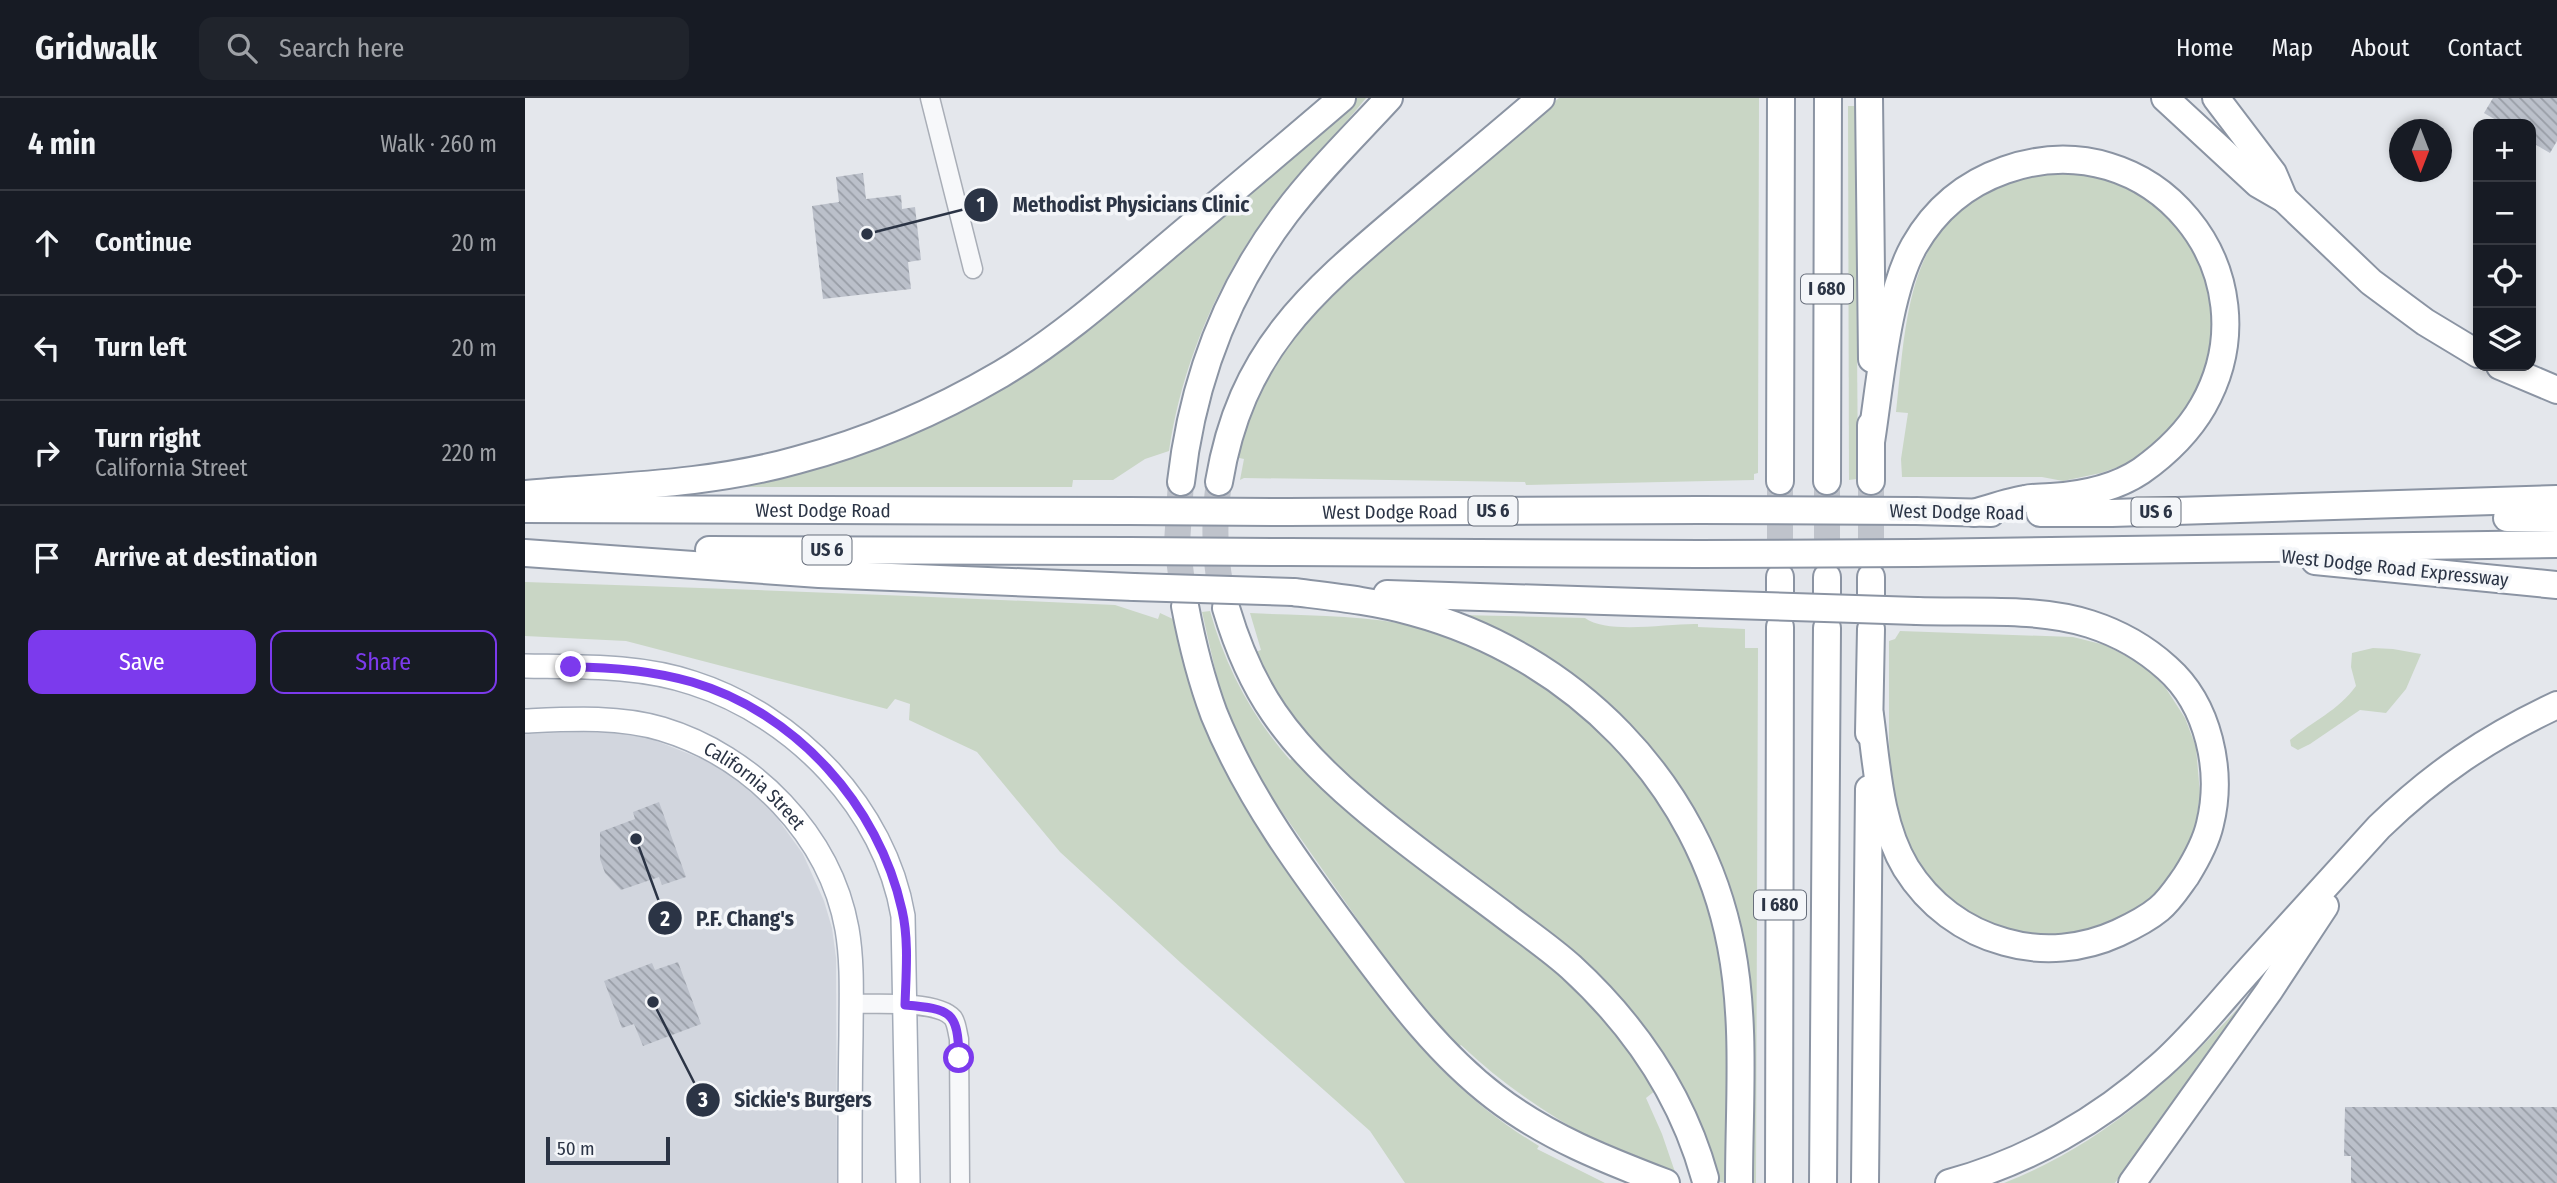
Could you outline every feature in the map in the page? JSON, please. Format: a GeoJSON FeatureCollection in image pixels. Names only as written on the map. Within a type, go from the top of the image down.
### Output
{"type":"FeatureCollection","features":[{"type":"Feature","properties":{"kind":"highway"},"geometry":{"type":"LineString","coordinates":[[525,494],[681,482],[762,468],[844,446],[927,412],[1003,373],[1065,331],[1342,98]]}},
{"type":"Feature","properties":{"kind":"highway"},"geometry":{"type":"LineString","coordinates":[[1181,482],[1201,380],[1214,339],[1240,285],[1269,236],[1293,204],[1389,98]]}},
{"type":"Feature","properties":{"kind":"highway"},"geometry":{"type":"LineString","coordinates":[[1219,482],[1229,436],[1241,403],[1260,363],[1292,317],[1336,271],[1541,98]]}},
{"type":"Feature","properties":{"kind":"highway","name":"I 680"},"geometry":{"type":"LineString","coordinates":[[1780,481],[1781,98]]}},
{"type":"Feature","properties":{"kind":"highway","name":"I 680"},"geometry":{"type":"LineString","coordinates":[[1827,481],[1828,98]]}},
{"type":"Feature","properties":{"kind":"highway"},"geometry":{"type":"LineString","coordinates":[[1869,98],[1872,270],[1871,481]]}},
{"type":"Feature","properties":{"kind":"highway"},"geometry":{"type":"LineString","coordinates":[[2165,98],[2258,184],[2284,199],[2371,282],[2396,302],[2473,351]]}},
{"type":"Feature","properties":{"kind":"highway"},"geometry":{"type":"LineString","coordinates":[[2216,98],[2273,173],[2284,199]]}},
{"type":"Feature","properties":{"kind":"highway"},"geometry":{"type":"LineString","coordinates":[[1871,442],[1891,318],[1901,277],[1913,248],[1944,206],[1964,189],[1989,175],[2019,164],[2050,158],[2077,158],[2104,163],[2151,185],[2190,220],[2214,264],[2220,288],[2224,333],[2222,356],[2203,406],[2185,433],[2163,453],[2139,472],[2109,488],[2087,493],[2027,498],[1973,513]]}},
{"type":"Feature","properties":{"kind":"highway"},"geometry":{"type":"LineString","coordinates":[[2512,371],[2557,390]]}},
{"type":"Feature","properties":{"kind":"highway","name":"US 6"},"geometry":{"type":"LineString","coordinates":[[2339,506],[2557,499]]}},
{"type":"Feature","properties":{"kind":"highway"},"geometry":{"type":"LineString","coordinates":[[2339,506],[2407,518],[2557,518]]}},
{"type":"Feature","properties":{"kind":"highway","name":"West Dodge Road"},"geometry":{"type":"LineString","coordinates":[[525,509],[2112,513],[2339,506]]}},
{"type":"Feature","properties":{"kind":"highway"},"geometry":{"type":"LineString","coordinates":[[2234,549],[2557,544]]}},
{"type":"Feature","properties":{"kind":"highway","name":"West Dodge Road"},"geometry":{"type":"LineString","coordinates":[[525,551],[1699,554],[2234,549]]}},
{"type":"Feature","properties":{"kind":"highway","name":"West Dodge Road Expressway"},"geometry":{"type":"LineString","coordinates":[[2234,549],[2334,564],[2557,585]]}},
{"type":"Feature","properties":{"kind":"highway"},"geometry":{"type":"LineString","coordinates":[[525,551],[820,574],[1134,587],[2036,614],[2062,617],[2126,638],[2169,669],[2199,712],[2208,734],[2213,760],[2214,805],[2210,826],[2178,888],[2160,908],[2138,924],[2105,939],[2050,949],[2021,947],[1992,939],[1968,928],[1944,912],[1922,891],[1905,867],[1885,816],[1870,715]]}},
{"type":"Feature","properties":{"kind":"highway"},"geometry":{"type":"LineString","coordinates":[[1293,592],[1354,599],[1413,612],[1489,640],[1539,667],[1584,700],[1623,734],[1650,765],[1695,838],[1710,874],[1731,944],[1739,1023],[1739,1183]]}},
{"type":"Feature","properties":{"kind":"highway"},"geometry":{"type":"LineString","coordinates":[[1185,606],[1206,690],[1224,737],[1246,780],[1326,902],[1403,1006],[1470,1076],[1521,1116],[1581,1150],[1666,1183]]}},
{"type":"Feature","properties":{"kind":"highway"},"geometry":{"type":"LineString","coordinates":[[1226,608],[1241,651],[1258,686],[1280,722],[1309,756],[1400,835],[1569,965],[1604,999],[1632,1032],[1675,1099],[1705,1178]]}},
{"type":"Feature","properties":{"kind":"highway","name":"I 680"},"geometry":{"type":"LineString","coordinates":[[1779,1183],[1780,627]]}},
{"type":"Feature","properties":{"kind":"highway","name":"I 680"},"geometry":{"type":"LineString","coordinates":[[1822,1183],[1827,628]]}},
{"type":"Feature","properties":{"kind":"highway"},"geometry":{"type":"LineString","coordinates":[[1865,1183],[1871,629]]}},
{"type":"Feature","properties":{"kind":"highway"},"geometry":{"type":"LineString","coordinates":[[1948,1183],[2008,1164],[2104,1111],[2134,1089],[2183,1044],[2379,827],[2435,776],[2514,725],[2557,705]]}},
{"type":"Feature","properties":{"kind":"highway"},"geometry":{"type":"LineString","coordinates":[[2132,1183],[2269,991],[2379,827]]}},
{"type":"Feature","properties":{"kind":"main road"},"geometry":{"type":"LineString","coordinates":[[525,666],[594,667],[647,672],[692,682],[761,714],[800,741],[831,770],[877,841],[904,916],[908,1183]]}},
{"type":"Feature","properties":{"kind":"main road","name":"California Street"},"geometry":{"type":"LineString","coordinates":[[525,721],[610,720],[660,729],[692,740],[727,756],[762,784],[791,815],[815,848],[832,879],[849,943],[850,1183]]}},
{"type":"Feature","properties":{"kind":"street"},"geometry":{"type":"LineString","coordinates":[[930,98],[973,269]]}},
{"type":"Feature","properties":{"kind":"street"},"geometry":{"type":"LineString","coordinates":[[851,1004],[905,1005],[942,1010],[951,1015],[956,1023],[959,1038],[960,1183]]}},
{"type":"Feature","properties":{"kind":"shaded area"},"geometry":{"type":"Polygon","coordinates":[[[619,733],[649,738],[702,759],[726,772],[770,808],[803,854],[824,901],[832,928],[836,958],[837,1183],[525,1183],[525,734],[619,733]]]}},
{"type":"Feature","properties":{"kind":"green space"},"geometry":{"type":"Polygon","coordinates":[[[1355,98],[1366,98],[1266,216],[1231,270],[1192,358],[1182,389],[1169,451],[1145,459],[1113,480],[1073,480],[1072,487],[733,487],[918,429],[1355,98]]]}},
{"type":"Feature","properties":{"kind":"green space"},"geometry":{"type":"Polygon","coordinates":[[[1559,98],[1759,98],[1758,473],[1754,474],[1754,480],[1526,485],[1525,482],[1240,480],[1244,459],[1230,456],[1241,418],[1292,326],[1559,98]]]}},
{"type":"Feature","properties":{"kind":"green space"},"geometry":{"type":"Polygon","coordinates":[[[1848,106],[1855,106],[1858,469],[1857,479],[1849,480],[1848,106]]]}},
{"type":"Feature","properties":{"kind":"green space"},"geometry":{"type":"Polygon","coordinates":[[[2070,171],[2109,177],[2143,193],[2169,215],[2200,254],[2216,307],[2216,345],[2190,411],[2135,461],[2101,473],[2063,481],[2042,477],[1902,477],[1901,459],[1908,413],[1896,412],[1903,346],[1916,282],[1927,253],[1944,227],[1967,204],[1997,185],[2070,171]]]}},
{"type":"Feature","properties":{"kind":"green space"},"geometry":{"type":"Polygon","coordinates":[[[525,582],[1115,605],[1158,619],[1160,613],[1175,620],[1200,709],[1240,799],[1376,993],[1423,1050],[1475,1100],[1539,1146],[1537,1149],[1605,1183],[1405,1183],[1370,1131],[1060,852],[977,752],[909,720],[910,704],[895,699],[887,709],[626,641],[525,636],[525,582]]]}},
{"type":"Feature","properties":{"kind":"green space"},"geometry":{"type":"Polygon","coordinates":[[[1210,611],[1223,651],[1241,690],[1276,744],[1290,760],[1293,758],[1324,789],[1532,950],[1581,993],[1619,1036],[1656,1090],[1646,1098],[1675,1172],[1620,1153],[1609,1144],[1595,1141],[1542,1109],[1492,1073],[1461,1045],[1458,1048],[1410,994],[1275,802],[1248,756],[1228,712],[1217,678],[1202,612],[1210,611]]]}},
{"type":"Feature","properties":{"kind":"green space"},"geometry":{"type":"Polygon","coordinates":[[[1250,613],[1377,620],[1418,627],[1462,641],[1503,660],[1569,702],[1598,729],[1636,772],[1672,825],[1686,853],[1698,882],[1716,944],[1727,1027],[1727,1183],[1715,1181],[1702,1128],[1687,1096],[1659,1050],[1332,771],[1247,655],[1261,650],[1250,613]]]}},
{"type":"Feature","properties":{"kind":"green space"},"geometry":{"type":"Polygon","coordinates":[[[1460,617],[1585,618],[1595,623],[1623,627],[1698,624],[1698,627],[1745,629],[1745,648],[1758,648],[1756,1183],[1745,1183],[1744,1016],[1671,779],[1460,617]]]}},
{"type":"Feature","properties":{"kind":"green space"},"geometry":{"type":"Polygon","coordinates":[[[1900,631],[2073,637],[2105,645],[2143,665],[2165,687],[2185,718],[2196,747],[2200,794],[2196,823],[2184,856],[2171,878],[2147,902],[2126,919],[2062,939],[2004,934],[1947,904],[1908,857],[1892,803],[1889,641],[1895,639],[1900,631]]]}},
{"type":"Feature","properties":{"kind":"green space"},"geometry":{"type":"Polygon","coordinates":[[[2373,648],[2421,654],[2406,689],[2386,713],[2360,710],[2310,744],[2298,750],[2291,746],[2290,740],[2333,709],[2356,686],[2351,667],[2352,653],[2373,648]]]}},
{"type":"Feature","properties":{"kind":"green space"},"geometry":{"type":"Polygon","coordinates":[[[2255,990],[2260,994],[2115,1183],[2004,1183],[2077,1147],[2141,1102],[2199,1049],[2255,990]]]}},
{"type":"Feature","properties":{"kind":"building"},"geometry":{"type":"Polygon","coordinates":[[[2493,98],[2557,98],[2557,141],[2550,153],[2536,145],[2536,119],[2494,119],[2484,113],[2493,98]]]}},
{"type":"Feature","properties":{"kind":"building"},"geometry":{"type":"Polygon","coordinates":[[[863,173],[866,199],[901,195],[902,209],[915,207],[921,260],[908,262],[911,289],[823,299],[812,206],[839,202],[836,177],[863,173]]]}},
{"type":"Feature","properties":{"kind":"building"},"geometry":{"type":"Polygon","coordinates":[[[659,802],[686,877],[662,885],[659,877],[621,890],[605,873],[600,859],[600,832],[635,819],[633,812],[659,802]]]}},
{"type":"Feature","properties":{"kind":"building"},"geometry":{"type":"Polygon","coordinates":[[[678,962],[701,1024],[643,1046],[634,1024],[622,1028],[604,981],[652,963],[655,970],[678,962]]]}},
{"type":"Feature","properties":{"kind":"building"},"geometry":{"type":"Polygon","coordinates":[[[2345,1107],[2557,1107],[2557,1183],[2351,1183],[2351,1156],[2344,1156],[2345,1107]]]}},
{"type":"Feature","properties":{"kind":"tunnel"},"geometry":{"type":"LineString","coordinates":[[1780,481],[1780,577]]}},
{"type":"Feature","properties":{"kind":"tunnel"},"geometry":{"type":"LineString","coordinates":[[1827,481],[1827,575]]}},
{"type":"Feature","properties":{"kind":"tunnel"},"geometry":{"type":"LineString","coordinates":[[1871,481],[1871,575]]}},
{"type":"Feature","properties":{"kind":"tunnel"},"geometry":{"type":"LineString","coordinates":[[1181,482],[1177,543],[1185,606]]}},
{"type":"Feature","properties":{"kind":"tunnel"},"geometry":{"type":"LineString","coordinates":[[1219,482],[1216,546],[1226,608]]}},
{"type":"Feature","properties":{"kind":"place","name":"Methodist Physicians Clinic"},"geometry":{"type":"Point","coordinates":[867,234]}},
{"type":"Feature","properties":{"kind":"place","name":"P.F. Chang's"},"geometry":{"type":"Point","coordinates":[636,839]}},
{"type":"Feature","properties":{"kind":"place","name":"Sickie's Burgers"},"geometry":{"type":"Point","coordinates":[653,1002]}},
{"type":"Feature","properties":{"kind":"route"},"geometry":{"type":"LineString","coordinates":[[571,667],[647,672],[692,682],[761,714],[800,741],[831,770],[877,841],[898,892],[904,916],[905,1005],[929,1007],[951,1015],[959,1038],[959,1058]]}}]}
